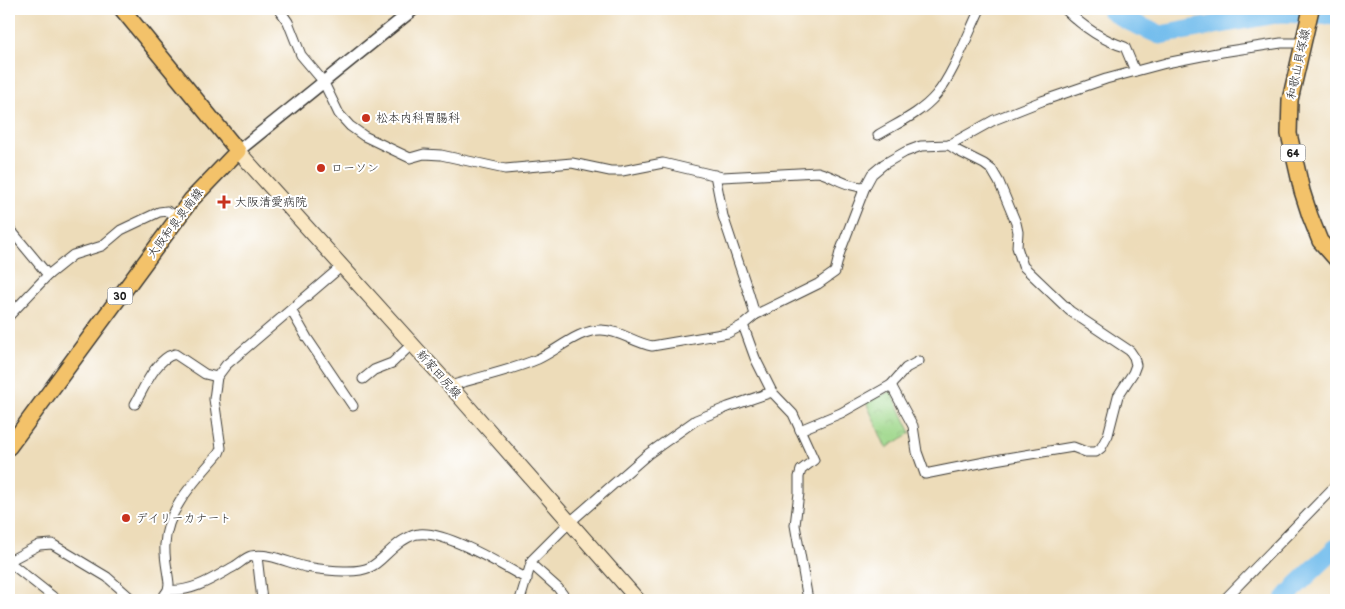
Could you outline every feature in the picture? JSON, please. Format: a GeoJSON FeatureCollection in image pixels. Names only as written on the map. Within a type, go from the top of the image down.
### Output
{"type":"FeatureCollection","features":[{"type":"Feature","properties":{"kind":"main road"},"geometry":{"type":"LineString","coordinates":[[122,9],[238,151]]}},
{"type":"Feature","properties":{"kind":"main road","name":"和歌山貝塚線"},"geometry":{"type":"LineString","coordinates":[[1310,9],[1290,100],[1288,134],[1310,216],[1320,241],[1336,259]]}},
{"type":"Feature","properties":{"kind":"main road","name":"大阪和泉泉南線"},"geometry":{"type":"LineString","coordinates":[[9,446],[178,217],[208,181],[238,151]]}},
{"type":"Feature","properties":{"kind":"main road","name":"新家田尻線"},"geometry":{"type":"LineString","coordinates":[[238,151],[450,386],[638,600]]}},
{"type":"Feature","properties":{"kind":"street"},"geometry":{"type":"LineString","coordinates":[[278,9],[288,22],[301,55],[323,81],[339,114],[350,126],[364,136],[410,158],[424,154],[441,155],[506,169],[572,163],[616,171],[663,163],[722,177],[818,172],[847,185],[865,187]]}},
{"type":"Feature","properties":{"kind":"street"},"geometry":{"type":"LineString","coordinates":[[238,151],[414,9]]}},
{"type":"Feature","properties":{"kind":"street"},"geometry":{"type":"LineString","coordinates":[[878,135],[922,108],[936,96],[946,80],[980,9]]}},
{"type":"Feature","properties":{"kind":"street"},"geometry":{"type":"LineString","coordinates":[[1065,9],[1096,34],[1112,43],[1125,47],[1135,71]]}},
{"type":"Feature","properties":{"kind":"street"},"geometry":{"type":"LineString","coordinates":[[450,386],[539,359],[584,333],[601,330],[614,332],[642,344],[652,346],[728,333],[744,325],[755,315],[818,284],[835,272],[840,252],[865,187],[875,171],[905,152],[921,146],[949,145],[994,120],[1106,79],[1166,63],[1222,52],[1303,41]]}},
{"type":"Feature","properties":{"kind":"street"},"geometry":{"type":"LineString","coordinates":[[891,385],[913,426],[917,452],[925,474],[1074,447],[1086,452],[1096,452],[1101,448],[1108,435],[1118,396],[1136,365],[1130,351],[1070,311],[1023,266],[1017,247],[1018,232],[1016,223],[1000,182],[988,167],[949,145]]}},
{"type":"Feature","properties":{"kind":"street"},"geometry":{"type":"LineString","coordinates":[[715,175],[725,223],[755,315]]}},
{"type":"Feature","properties":{"kind":"street"},"geometry":{"type":"LineString","coordinates":[[9,316],[48,275],[74,255],[102,246],[121,230],[159,212],[167,211],[178,217]]}},
{"type":"Feature","properties":{"kind":"street"},"geometry":{"type":"LineString","coordinates":[[9,228],[48,275]]}},
{"type":"Feature","properties":{"kind":"street"},"geometry":{"type":"LineString","coordinates":[[161,600],[170,584],[165,546],[167,530],[187,490],[219,453],[221,448],[214,399],[217,377],[226,366],[342,266]]}},
{"type":"Feature","properties":{"kind":"street"},"geometry":{"type":"LineString","coordinates":[[291,310],[307,338],[353,406]]}},
{"type":"Feature","properties":{"kind":"street"},"geometry":{"type":"LineString","coordinates":[[744,325],[755,358],[772,392],[789,407],[814,460],[801,470],[798,477],[799,493],[795,525],[808,600]]}},
{"type":"Feature","properties":{"kind":"street"},"geometry":{"type":"LineString","coordinates":[[363,379],[374,370],[392,363],[412,344]]}},
{"type":"Feature","properties":{"kind":"street"},"geometry":{"type":"LineString","coordinates":[[135,404],[159,363],[167,356],[175,354],[205,374],[217,377]]}},
{"type":"Feature","properties":{"kind":"street"},"geometry":{"type":"LineString","coordinates":[[800,430],[841,413],[891,385],[906,368],[919,361]]}},
{"type":"Feature","properties":{"kind":"street"},"geometry":{"type":"LineString","coordinates":[[520,600],[532,560],[569,523],[648,454],[696,420],[772,392]]}},
{"type":"Feature","properties":{"kind":"street"},"geometry":{"type":"LineString","coordinates":[[1224,600],[1336,485]]}},
{"type":"Feature","properties":{"kind":"street"},"geometry":{"type":"LineString","coordinates":[[168,590],[185,590],[250,557],[264,555],[306,566],[342,571],[364,571],[371,568],[401,542],[420,534],[441,537],[480,553],[527,578]]}},
{"type":"Feature","properties":{"kind":"street"},"geometry":{"type":"LineString","coordinates":[[58,600],[9,561],[39,545],[52,544],[107,577],[133,600]]}},
{"type":"Feature","properties":{"kind":"street"},"geometry":{"type":"LineString","coordinates":[[257,556],[262,600]]}},
{"type":"Feature","properties":{"kind":"street"},"geometry":{"type":"LineString","coordinates":[[531,564],[558,588],[567,600]]}},
{"type":"Feature","properties":{"kind":"green space"},"geometry":{"type":"Polygon","coordinates":[[[891,391],[911,433],[886,448],[866,402],[891,391]]]}},
{"type":"Feature","properties":{"kind":"waterway"},"geometry":{"type":"LineString","coordinates":[[1110,9],[1124,19],[1160,35],[1282,13],[1336,16]]}},
{"type":"Feature","properties":{"kind":"waterway"},"geometry":{"type":"LineString","coordinates":[[1284,600],[1336,548]]}},
{"type":"Feature","properties":{"kind":"place","name":"松本内科胃腸科"},"geometry":{"type":"Point","coordinates":[366,118]}},
{"type":"Feature","properties":{"kind":"place","name":"ローソン"},"geometry":{"type":"Point","coordinates":[321,168]}},
{"type":"Feature","properties":{"kind":"place","name":"大阪清愛病院"},"geometry":{"type":"Point","coordinates":[224,202]}},
{"type":"Feature","properties":{"kind":"place","name":"デイリーカナート"},"geometry":{"type":"Point","coordinates":[126,518]}}]}
